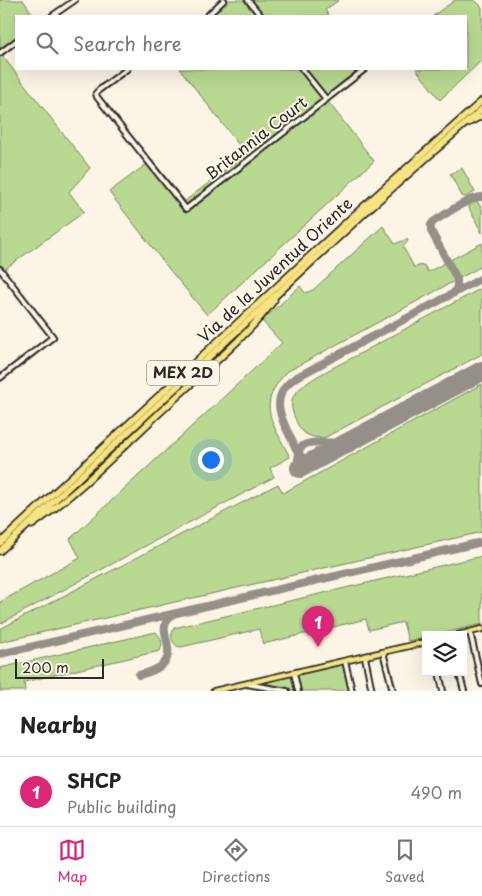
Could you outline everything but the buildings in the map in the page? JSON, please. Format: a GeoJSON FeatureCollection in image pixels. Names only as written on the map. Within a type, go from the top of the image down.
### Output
{"type":"FeatureCollection","features":[{"type":"Feature","properties":{"kind":"highway","name":"Via de la Juventud Oriente"},"geometry":{"type":"LineString","coordinates":[[0,543],[482,101]]}},
{"type":"Feature","properties":{"kind":"highway","name":"Via de la Juventud Oriente"},"geometry":{"type":"LineString","coordinates":[[0,551],[370,205],[482,109]]}},
{"type":"Feature","properties":{"kind":"main road"},"geometry":{"type":"LineString","coordinates":[[464,126],[482,116]]}},
{"type":"Feature","properties":{"kind":"main road"},"geometry":{"type":"LineString","coordinates":[[467,633],[482,629]]}},
{"type":"Feature","properties":{"kind":"main road"},"geometry":{"type":"LineString","coordinates":[[214,691],[422,643]]}},
{"type":"Feature","properties":{"kind":"street"},"geometry":{"type":"LineString","coordinates":[[53,15],[75,0]]}},
{"type":"Feature","properties":{"kind":"street"},"geometry":{"type":"LineString","coordinates":[[209,15],[224,0]]}},
{"type":"Feature","properties":{"kind":"street"},"geometry":{"type":"LineString","coordinates":[[248,0],[260,15]]}},
{"type":"Feature","properties":{"kind":"street"},"geometry":{"type":"LineString","coordinates":[[0,52],[15,42]]}},
{"type":"Feature","properties":{"kind":"street","name":"Britannia Court"},"geometry":{"type":"LineString","coordinates":[[126,70],[96,93],[97,97],[186,209],[364,70]]}},
{"type":"Feature","properties":{"kind":"street"},"geometry":{"type":"LineString","coordinates":[[303,70],[326,99]]}},
{"type":"Feature","properties":{"kind":"street"},"geometry":{"type":"LineString","coordinates":[[0,269],[53,337],[0,378]]}},
{"type":"Feature","properties":{"kind":"street"},"geometry":{"type":"LineString","coordinates":[[470,632],[482,684]]}},
{"type":"Feature","properties":{"kind":"street"},"geometry":{"type":"LineString","coordinates":[[383,652],[393,691]]}},
{"type":"Feature","properties":{"kind":"street"},"geometry":{"type":"LineString","coordinates":[[365,657],[372,691]]}},
{"type":"Feature","properties":{"kind":"street"},"geometry":{"type":"LineString","coordinates":[[345,661],[352,691]]}},
{"type":"Feature","properties":{"kind":"street"},"geometry":{"type":"LineString","coordinates":[[294,672],[298,691]]}},
{"type":"Feature","properties":{"kind":"street"},"geometry":{"type":"LineString","coordinates":[[440,676],[443,691]]}},
{"type":"Feature","properties":{"kind":"street"},"geometry":{"type":"LineString","coordinates":[[460,676],[464,691]]}},
{"type":"Feature","properties":{"kind":"street"},"geometry":{"type":"LineString","coordinates":[[244,684],[287,691]]}},
{"type":"Feature","properties":{"kind":"green space"},"geometry":{"type":"Polygon","coordinates":[[[0,0],[23,0],[33,15],[15,15],[15,42],[2,51],[0,49],[0,0]]]}},
{"type":"Feature","properties":{"kind":"green space"},"geometry":{"type":"Polygon","coordinates":[[[227,0],[339,0],[325,10],[328,15],[207,15],[227,0]]]}},
{"type":"Feature","properties":{"kind":"green space"},"geometry":{"type":"Polygon","coordinates":[[[455,0],[475,0],[482,7],[482,60],[440,100],[417,70],[467,70],[467,15],[434,15],[455,0]]]}},
{"type":"Feature","properties":{"kind":"green space"},"geometry":{"type":"Polygon","coordinates":[[[2,51],[4,58],[90,168],[69,192],[84,212],[2,271],[0,269],[0,53],[2,51]]]}},
{"type":"Feature","properties":{"kind":"green space"},"geometry":{"type":"Polygon","coordinates":[[[181,70],[364,70],[326,99],[374,161],[207,315],[109,192],[152,160],[185,201],[246,154],[181,70]]]}},
{"type":"Feature","properties":{"kind":"green space"},"geometry":{"type":"Polygon","coordinates":[[[462,168],[475,192],[466,197],[462,196],[450,174],[462,168]]]}},
{"type":"Feature","properties":{"kind":"green space"},"geometry":{"type":"Polygon","coordinates":[[[477,201],[482,209],[482,233],[469,208],[469,205],[477,201]]]}},
{"type":"Feature","properties":{"kind":"green space"},"geometry":{"type":"Polygon","coordinates":[[[383,226],[395,244],[407,239],[408,241],[403,247],[414,267],[424,265],[428,272],[482,243],[482,266],[288,371],[272,393],[269,403],[273,423],[290,457],[270,468],[274,477],[0,624],[0,602],[80,558],[70,539],[282,343],[262,321],[300,286],[305,293],[313,290],[383,226]]]}},
{"type":"Feature","properties":{"kind":"green space"},"geometry":{"type":"Polygon","coordinates":[[[482,288],[482,354],[324,438],[305,433],[299,427],[294,416],[292,401],[295,394],[305,384],[482,288]]]}},
{"type":"Feature","properties":{"kind":"green space"},"geometry":{"type":"Polygon","coordinates":[[[482,384],[482,532],[0,642],[0,629],[278,484],[283,493],[482,384]]]}},
{"type":"Feature","properties":{"kind":"green space"},"geometry":{"type":"Polygon","coordinates":[[[482,556],[482,624],[453,631],[422,631],[422,638],[408,641],[403,622],[369,630],[366,619],[263,644],[259,629],[181,647],[177,646],[172,640],[174,628],[482,556]]]}},
{"type":"Feature","properties":{"kind":"green space"},"geometry":{"type":"Polygon","coordinates":[[[156,632],[161,641],[160,651],[24,682],[25,691],[0,691],[0,668],[156,632]]]}},
{"type":"Feature","properties":{"kind":"green space"},"geometry":{"type":"Polygon","coordinates":[[[343,664],[349,691],[299,691],[268,686],[267,680],[343,664]]]}},
{"type":"Feature","properties":{"kind":"taxiway"},"geometry":{"type":"LineString","coordinates":[[454,293],[457,279],[431,231],[431,225],[458,206],[482,197]]}},
{"type":"Feature","properties":{"kind":"taxiway"},"geometry":{"type":"LineString","coordinates":[[317,459],[311,460],[300,455],[284,423],[279,407],[279,399],[287,385],[295,378],[482,278]]}},
{"type":"Feature","properties":{"kind":"taxiway"},"geometry":{"type":"LineString","coordinates":[[330,452],[312,468],[303,465],[298,459],[300,448],[304,445],[317,442],[338,443],[351,441]]}},
{"type":"Feature","properties":{"kind":"taxiway"},"geometry":{"type":"LineString","coordinates":[[0,654],[482,542]]}},
{"type":"Feature","properties":{"kind":"taxiway"},"geometry":{"type":"LineString","coordinates":[[139,675],[156,669],[165,662],[168,654],[166,622],[172,615]]}},
{"type":"Feature","properties":{"kind":"runway"},"geometry":{"type":"LineString","coordinates":[[300,468],[482,371]]}},
{"type":"Feature","properties":{"kind":"place","name":"SHCP"},"geometry":{"type":"Point","coordinates":[318,647]}}]}
